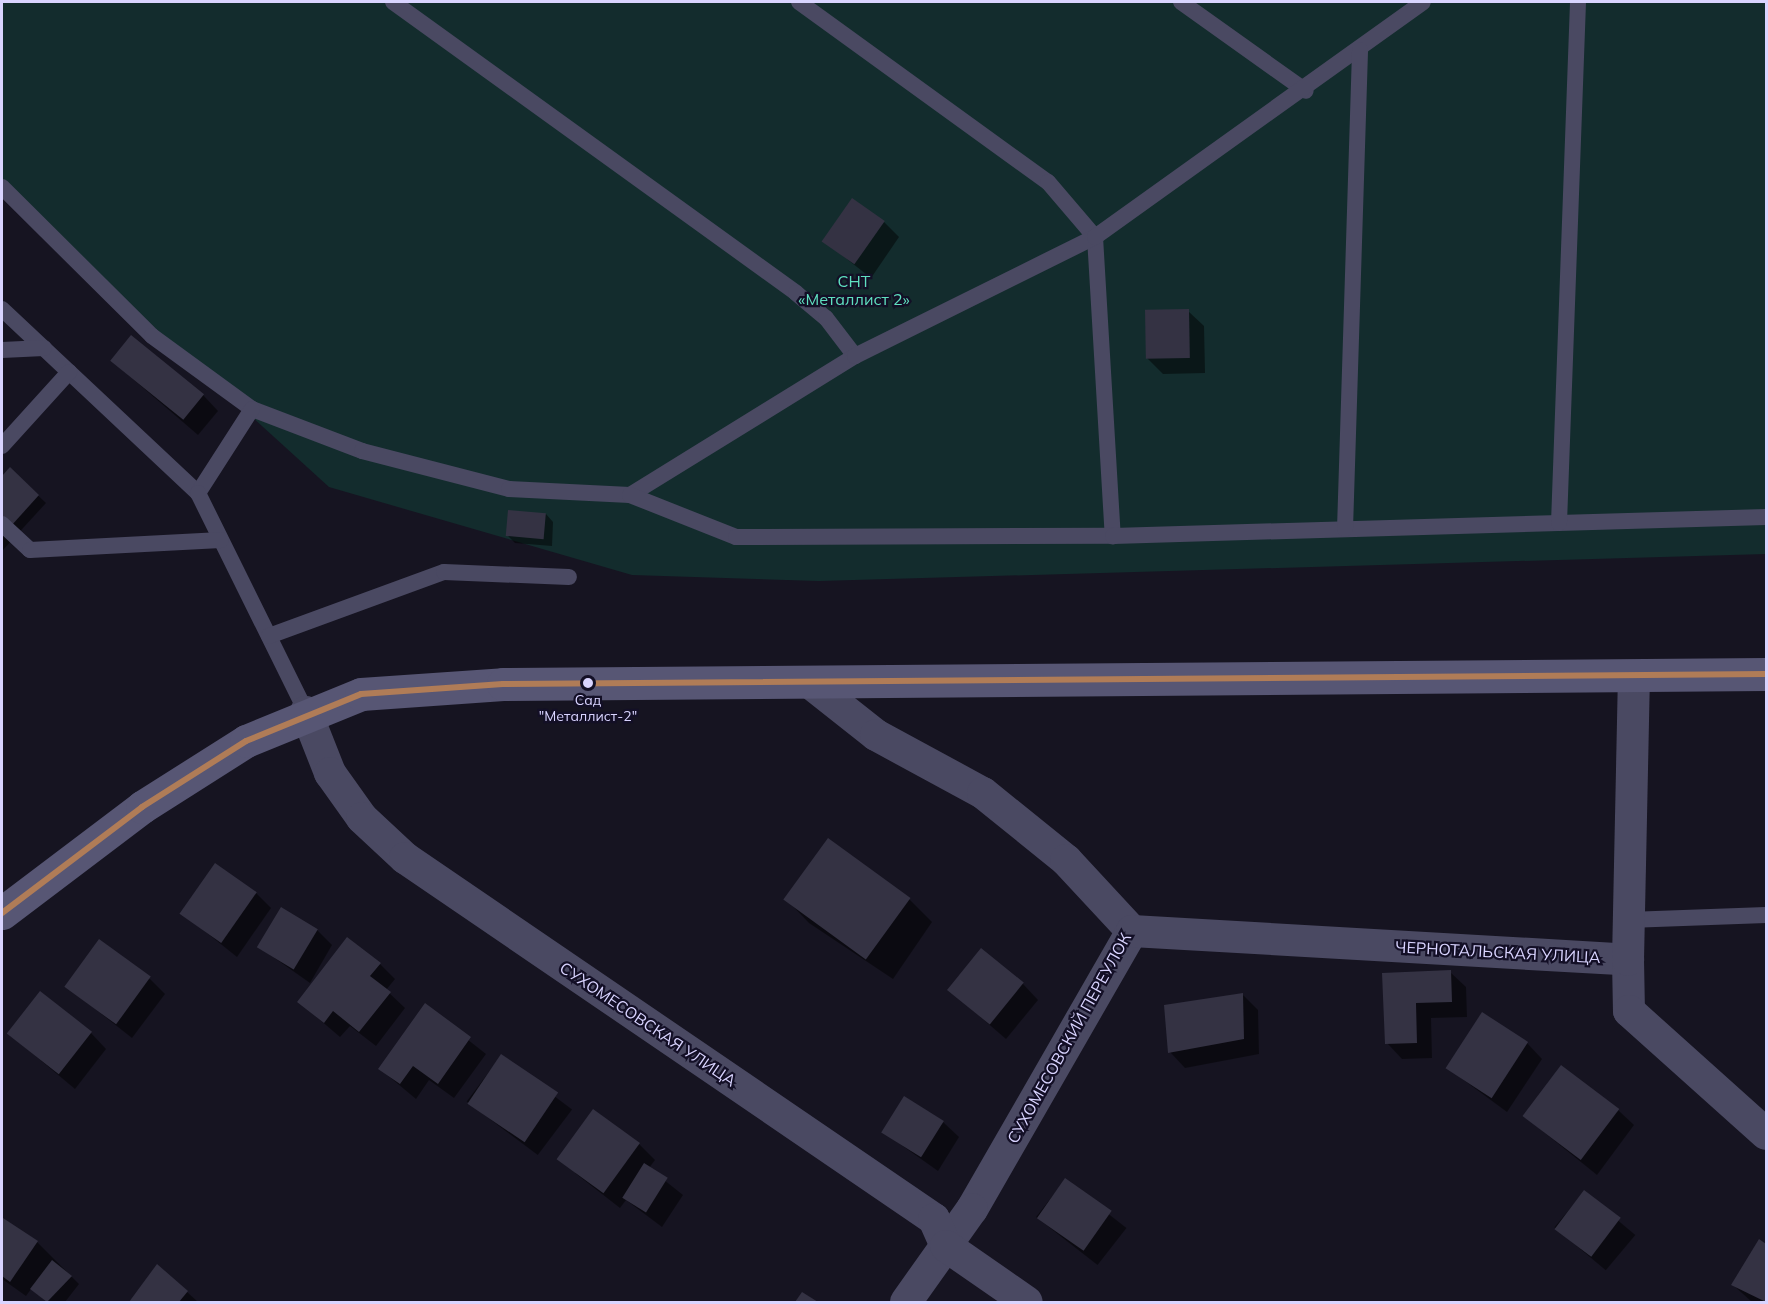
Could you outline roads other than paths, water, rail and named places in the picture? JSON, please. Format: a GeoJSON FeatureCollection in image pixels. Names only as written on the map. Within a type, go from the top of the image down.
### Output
{"type":"FeatureCollection","features":[{"type":"Feature","properties":{"kind":"main road"},"geometry":{"type":"LineString","coordinates":[[2,913],[142,807],[246,741],[306,712],[361,694],[426,686],[814,686],[1767,675]]}},
{"type":"Feature","properties":{"kind":"street"},"geometry":{"type":"LineString","coordinates":[[1634,676],[1628,920],[1629,1011],[1767,1134]]}},
{"type":"Feature","properties":{"kind":"street","name":"СУХОМЕСОВСКИЙ ПЕРЕУЛОК"},"geometry":{"type":"LineString","coordinates":[[814,686],[876,735],[983,793],[1066,860],[1132,931],[1030,1113],[946,1246],[906,1302]]}},
{"type":"Feature","properties":{"kind":"street","name":"СУХОМЕСОВСКАЯ УЛИЦА"},"geometry":{"type":"LineString","coordinates":[[306,712],[330,773],[362,818],[405,858],[934,1219],[946,1246]]}},
{"type":"Feature","properties":{"kind":"street","name":"ЧЕРНОТАЛЬСКАЯ УЛИЦА"},"geometry":{"type":"LineString","coordinates":[[1132,931],[1628,960]]}},
{"type":"Feature","properties":{"kind":"street"},"geometry":{"type":"LineString","coordinates":[[946,1246],[1027,1302]]}},
{"type":"Feature","properties":{"kind":"lane"},"geometry":{"type":"LineString","coordinates":[[393,2],[796,293],[826,318],[855,356]]}},
{"type":"Feature","properties":{"kind":"lane"},"geometry":{"type":"LineString","coordinates":[[799,2],[1048,182],[1095,237],[1113,536]]}},
{"type":"Feature","properties":{"kind":"lane"},"geometry":{"type":"LineString","coordinates":[[1181,2],[1306,91]]}},
{"type":"Feature","properties":{"kind":"lane"},"geometry":{"type":"LineString","coordinates":[[630,495],[855,356],[1095,237],[1306,91],[1423,2]]}},
{"type":"Feature","properties":{"kind":"lane"},"geometry":{"type":"LineString","coordinates":[[1559,523],[1578,2]]}},
{"type":"Feature","properties":{"kind":"lane"},"geometry":{"type":"LineString","coordinates":[[1345,529],[1360,50]]}},
{"type":"Feature","properties":{"kind":"lane"},"geometry":{"type":"LineString","coordinates":[[2,187],[152,336],[252,409],[362,451],[509,489],[630,495],[736,537],[1113,536],[1767,517]]}},
{"type":"Feature","properties":{"kind":"lane"},"geometry":{"type":"LineString","coordinates":[[2,309],[198,493],[306,712]]}},
{"type":"Feature","properties":{"kind":"lane"},"geometry":{"type":"LineString","coordinates":[[2,350],[44,348]]}},
{"type":"Feature","properties":{"kind":"lane"},"geometry":{"type":"LineString","coordinates":[[2,446],[69,372]]}},
{"type":"Feature","properties":{"kind":"lane"},"geometry":{"type":"LineString","coordinates":[[198,493],[252,409]]}},
{"type":"Feature","properties":{"kind":"lane"},"geometry":{"type":"LineString","coordinates":[[2,524],[30,550],[221,540]]}},
{"type":"Feature","properties":{"kind":"lane"},"geometry":{"type":"LineString","coordinates":[[268,636],[444,572],[569,577]]}},
{"type":"Feature","properties":{"kind":"lane"},"geometry":{"type":"LineString","coordinates":[[1628,920],[1767,915]]}},
{"type":"Feature","properties":{"kind":"place","name":"Сад \"Металлист-2\""},"geometry":{"type":"Point","coordinates":[588,683]}},
{"type":"Feature","properties":{"kind":"park label","name":"СНТ «Металлист 2»"},"geometry":{"type":"Point","coordinates":[854,290]}}]}
